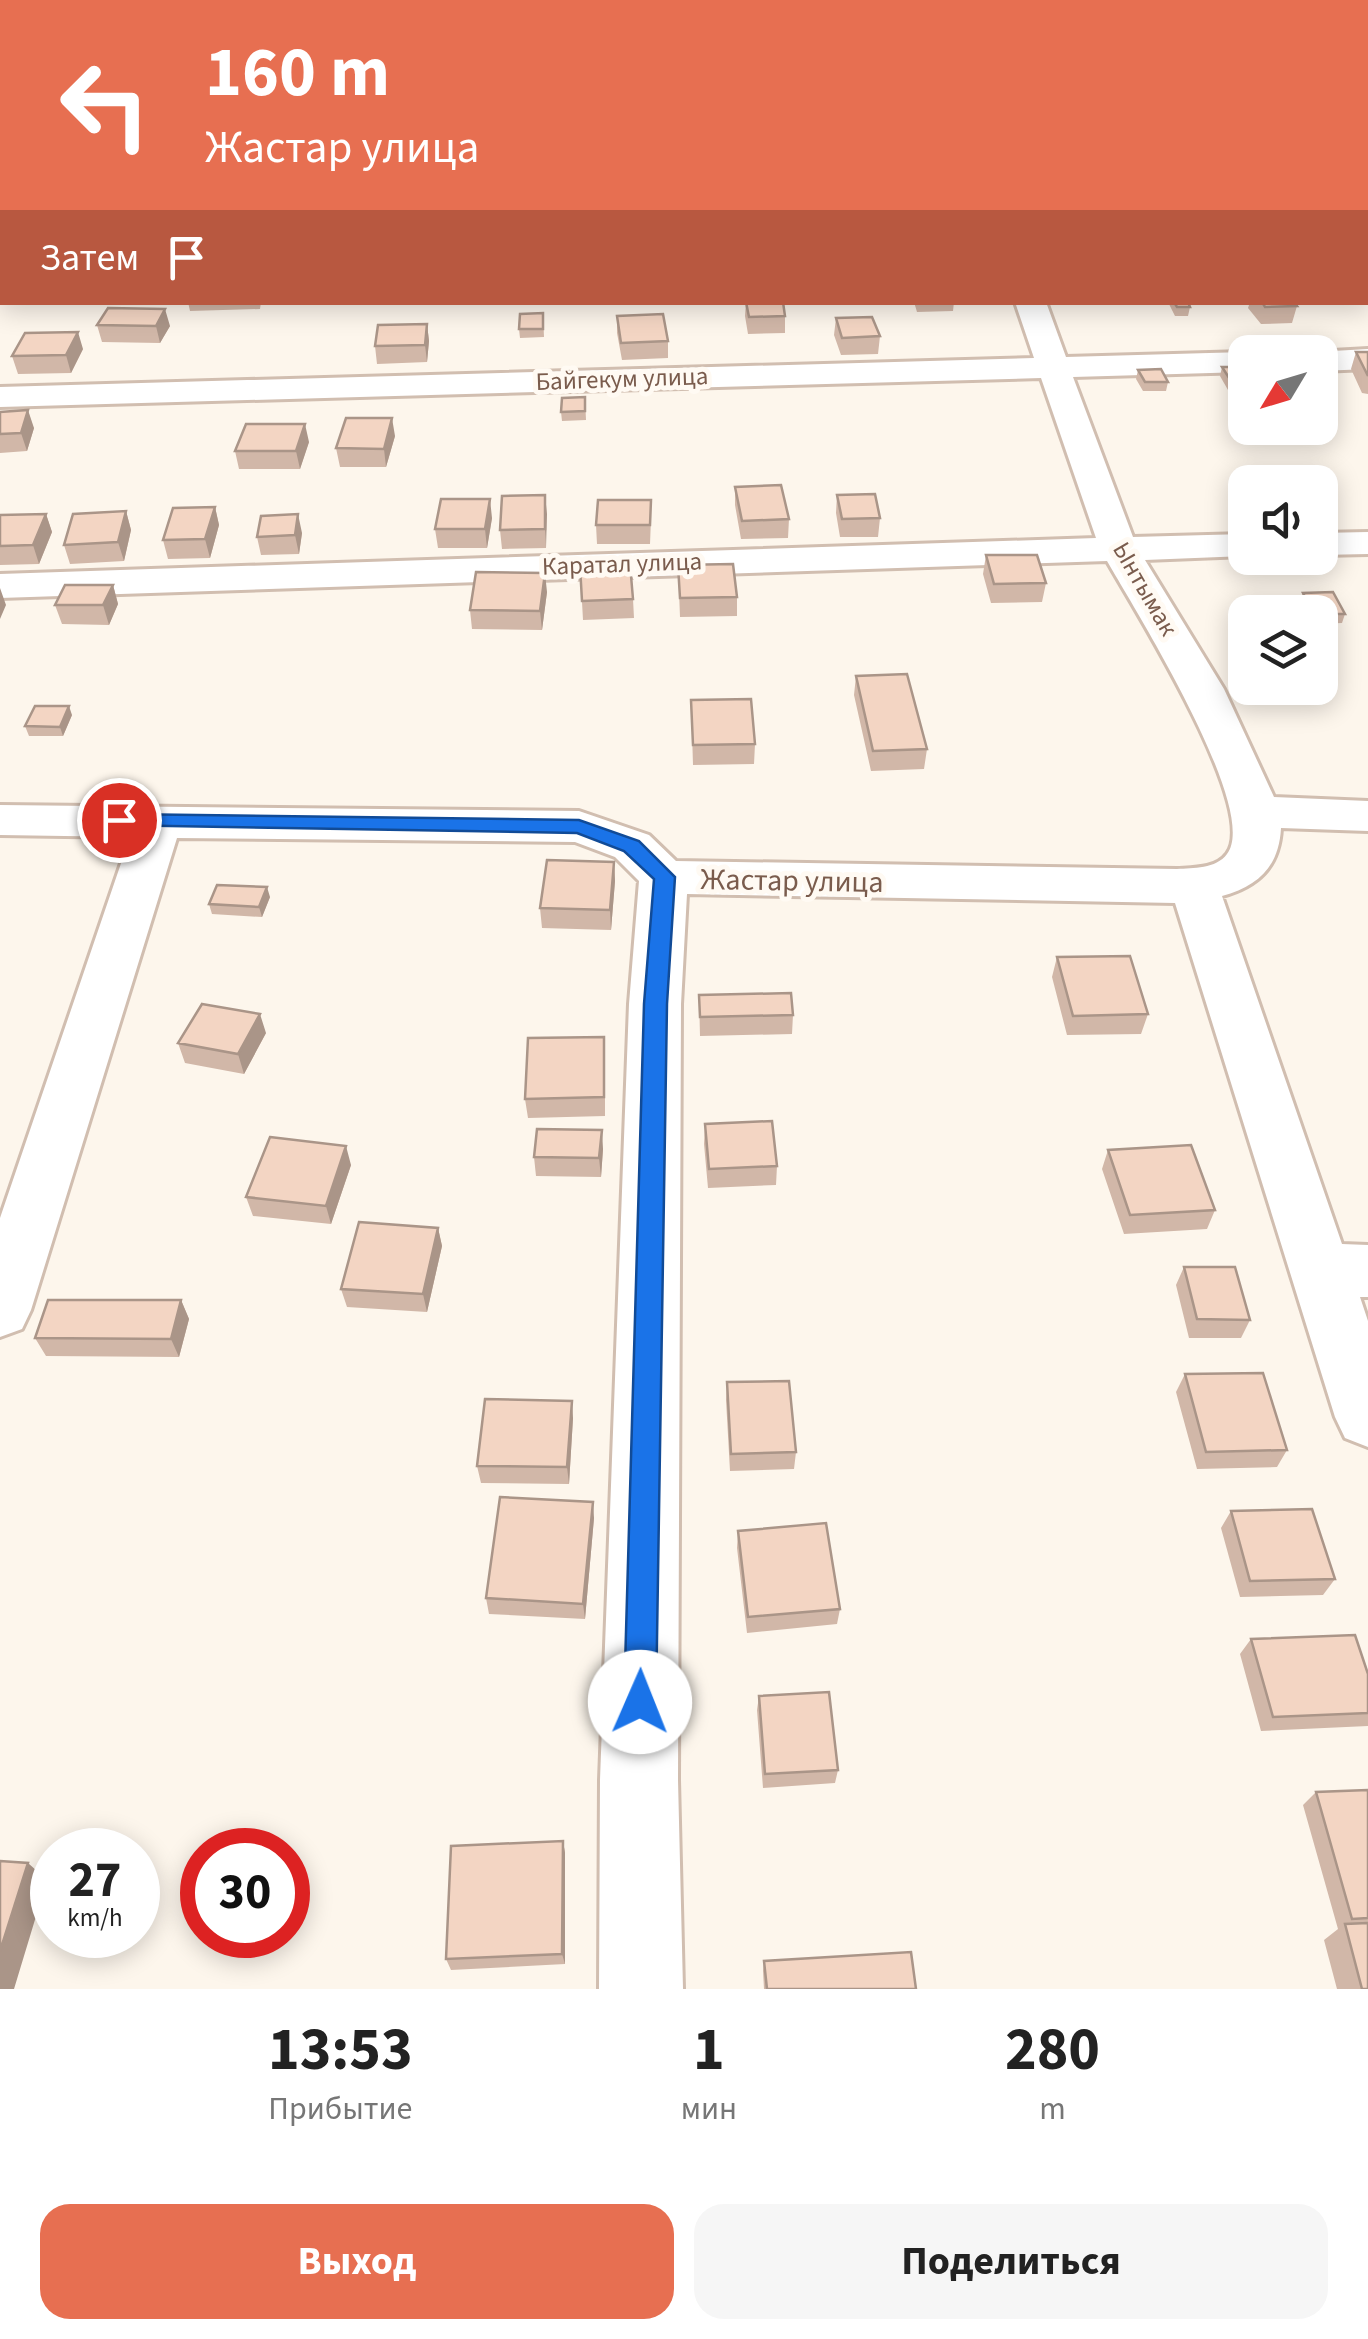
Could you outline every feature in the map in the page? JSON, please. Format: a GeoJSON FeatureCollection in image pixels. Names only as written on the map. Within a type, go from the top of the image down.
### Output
{"type":"FeatureCollection","features":[{"type":"Feature","properties":{"kind":"street","name":"Ынтымак"},"geometry":{"type":"LineString","coordinates":[[1031,305],[1118,547],[1203,689],[1257,812]]}},
{"type":"Feature","properties":{"kind":"street"},"geometry":{"type":"LineString","coordinates":[[1338,360],[1368,360]]}},
{"type":"Feature","properties":{"kind":"street","name":"Байгекум улица"},"geometry":{"type":"LineString","coordinates":[[0,397],[1228,362]]}},
{"type":"Feature","properties":{"kind":"street"},"geometry":{"type":"LineString","coordinates":[[1338,544],[1368,543]]}},
{"type":"Feature","properties":{"kind":"street","name":"Каратал улица"},"geometry":{"type":"LineString","coordinates":[[0,586],[1228,545]]}},
{"type":"Feature","properties":{"kind":"street"},"geometry":{"type":"LineString","coordinates":[[1257,812],[1368,816]]}},
{"type":"Feature","properties":{"kind":"street","name":"Жастар улица"},"geometry":{"type":"LineString","coordinates":[[0,820],[579,827],[632,846],[664,877],[1026,887],[1194,886],[1228,879],[1250,863],[1259,842],[1257,812]]}},
{"type":"Feature","properties":{"kind":"street"},"geometry":{"type":"LineString","coordinates":[[0,1310],[159,821]]}},
{"type":"Feature","properties":{"kind":"street"},"geometry":{"type":"LineString","coordinates":[[641,1989],[641,1660],[655,1004],[664,877]]}},
{"type":"Feature","properties":{"kind":"street"},"geometry":{"type":"LineString","coordinates":[[1194,886],[1342,1270],[1368,1416]]}},
{"type":"Feature","properties":{"kind":"building"},"geometry":{"type":"Polygon","coordinates":[[[747,305],[783,305],[785,316],[749,317],[747,305]]]}},
{"type":"Feature","properties":{"kind":"building"},"geometry":{"type":"Polygon","coordinates":[[[108,308],[165,309],[156,326],[97,325],[108,308]]]}},
{"type":"Feature","properties":{"kind":"building"},"geometry":{"type":"Polygon","coordinates":[[[543,313],[543,329],[519,329],[520,314],[543,313]]]}},
{"type":"Feature","properties":{"kind":"building"},"geometry":{"type":"Polygon","coordinates":[[[663,314],[668,341],[621,343],[617,316],[663,314]]]}},
{"type":"Feature","properties":{"kind":"building"},"geometry":{"type":"Polygon","coordinates":[[[872,317],[880,336],[842,338],[836,318],[872,317]]]}},
{"type":"Feature","properties":{"kind":"building"},"geometry":{"type":"Polygon","coordinates":[[[427,324],[425,345],[375,346],[378,325],[427,324]]]}},
{"type":"Feature","properties":{"kind":"building"},"geometry":{"type":"Polygon","coordinates":[[[78,332],[66,355],[12,356],[25,333],[78,332]]]}},
{"type":"Feature","properties":{"kind":"building"},"geometry":{"type":"Polygon","coordinates":[[[1356,352],[1368,352],[1368,376],[1356,352]]]}},
{"type":"Feature","properties":{"kind":"building"},"geometry":{"type":"Polygon","coordinates":[[[1161,369],[1168,382],[1145,382],[1138,370],[1161,369]]]}},
{"type":"Feature","properties":{"kind":"building"},"geometry":{"type":"Polygon","coordinates":[[[585,397],[585,411],[561,412],[562,398],[585,397]]]}},
{"type":"Feature","properties":{"kind":"building"},"geometry":{"type":"Polygon","coordinates":[[[28,410],[21,433],[0,434],[0,412],[28,410]]]}},
{"type":"Feature","properties":{"kind":"building"},"geometry":{"type":"Polygon","coordinates":[[[346,418],[392,418],[384,449],[336,448],[346,418]]]}},
{"type":"Feature","properties":{"kind":"building"},"geometry":{"type":"Polygon","coordinates":[[[246,424],[305,424],[296,451],[235,451],[246,424]]]}},
{"type":"Feature","properties":{"kind":"building"},"geometry":{"type":"Polygon","coordinates":[[[781,485],[789,519],[742,521],[735,487],[781,485]]]}},
{"type":"Feature","properties":{"kind":"building"},"geometry":{"type":"Polygon","coordinates":[[[875,494],[880,518],[842,519],[837,495],[875,494]]]}},
{"type":"Feature","properties":{"kind":"building"},"geometry":{"type":"Polygon","coordinates":[[[545,495],[545,529],[500,530],[502,496],[545,495]]]}},
{"type":"Feature","properties":{"kind":"building"},"geometry":{"type":"Polygon","coordinates":[[[441,499],[490,499],[485,529],[435,529],[441,499]]]}},
{"type":"Feature","properties":{"kind":"building"},"geometry":{"type":"Polygon","coordinates":[[[598,500],[651,500],[650,525],[596,525],[598,500]]]}},
{"type":"Feature","properties":{"kind":"building"},"geometry":{"type":"Polygon","coordinates":[[[215,507],[205,539],[163,540],[173,508],[215,507]]]}},
{"type":"Feature","properties":{"kind":"building"},"geometry":{"type":"Polygon","coordinates":[[[126,511],[118,542],[64,545],[73,514],[126,511]]]}},
{"type":"Feature","properties":{"kind":"building"},"geometry":{"type":"Polygon","coordinates":[[[46,514],[33,545],[0,546],[0,515],[46,514]]]}},
{"type":"Feature","properties":{"kind":"building"},"geometry":{"type":"Polygon","coordinates":[[[298,514],[295,535],[257,537],[261,516],[298,514]]]}},
{"type":"Feature","properties":{"kind":"building"},"geometry":{"type":"Polygon","coordinates":[[[986,555],[1037,555],[1046,583],[994,584],[986,555]]]}},
{"type":"Feature","properties":{"kind":"building"},"geometry":{"type":"Polygon","coordinates":[[[630,564],[633,599],[582,601],[580,566],[630,564]]]}},
{"type":"Feature","properties":{"kind":"building"},"geometry":{"type":"Polygon","coordinates":[[[733,564],[737,597],[680,598],[678,565],[733,564]]]}},
{"type":"Feature","properties":{"kind":"building"},"geometry":{"type":"Polygon","coordinates":[[[476,572],[545,573],[540,611],[470,610],[476,572]]]}},
{"type":"Feature","properties":{"kind":"building"},"geometry":{"type":"Polygon","coordinates":[[[65,585],[113,585],[103,605],[55,605],[65,585]]]}},
{"type":"Feature","properties":{"kind":"building"},"geometry":{"type":"Polygon","coordinates":[[[1333,592],[1335,595],[1304,595],[1333,592]]]}},
{"type":"Feature","properties":{"kind":"building"},"geometry":{"type":"Polygon","coordinates":[[[907,674],[927,749],[873,751],[856,676],[907,674]]]}},
{"type":"Feature","properties":{"kind":"building"},"geometry":{"type":"Polygon","coordinates":[[[751,699],[755,744],[693,745],[691,700],[751,699]]]}},
{"type":"Feature","properties":{"kind":"building"},"geometry":{"type":"Polygon","coordinates":[[[35,706],[69,706],[60,727],[25,726],[35,706]]]}},
{"type":"Feature","properties":{"kind":"building"},"geometry":{"type":"Polygon","coordinates":[[[547,860],[614,862],[610,910],[540,908],[547,860]]]}},
{"type":"Feature","properties":{"kind":"building"},"geometry":{"type":"Polygon","coordinates":[[[217,885],[267,887],[259,907],[209,904],[217,885]]]}},
{"type":"Feature","properties":{"kind":"building"},"geometry":{"type":"Polygon","coordinates":[[[1130,956],[1148,1014],[1073,1016],[1057,957],[1130,956]]]}},
{"type":"Feature","properties":{"kind":"building"},"geometry":{"type":"Polygon","coordinates":[[[791,993],[793,1015],[700,1017],[699,995],[791,993]]]}},
{"type":"Feature","properties":{"kind":"building"},"geometry":{"type":"Polygon","coordinates":[[[202,1004],[260,1014],[238,1054],[178,1043],[202,1004]]]}},
{"type":"Feature","properties":{"kind":"building"},"geometry":{"type":"Polygon","coordinates":[[[604,1037],[604,1097],[525,1099],[528,1038],[604,1037]]]}},
{"type":"Feature","properties":{"kind":"building"},"geometry":{"type":"Polygon","coordinates":[[[772,1121],[777,1166],[709,1169],[705,1124],[772,1121]]]}},
{"type":"Feature","properties":{"kind":"building"},"geometry":{"type":"Polygon","coordinates":[[[537,1129],[602,1130],[599,1158],[534,1157],[537,1129]]]}},
{"type":"Feature","properties":{"kind":"building"},"geometry":{"type":"Polygon","coordinates":[[[270,1137],[346,1146],[326,1206],[246,1197],[270,1137]]]}},
{"type":"Feature","properties":{"kind":"building"},"geometry":{"type":"Polygon","coordinates":[[[1191,1145],[1215,1210],[1130,1215],[1108,1150],[1191,1145]]]}},
{"type":"Feature","properties":{"kind":"building"},"geometry":{"type":"Polygon","coordinates":[[[359,1222],[438,1228],[423,1294],[341,1289],[359,1222]]]}},
{"type":"Feature","properties":{"kind":"building"},"geometry":{"type":"Polygon","coordinates":[[[1184,1267],[1235,1267],[1250,1320],[1197,1319],[1184,1267]]]}},
{"type":"Feature","properties":{"kind":"building"},"geometry":{"type":"Polygon","coordinates":[[[48,1300],[181,1300],[171,1339],[35,1338],[48,1300]]]}},
{"type":"Feature","properties":{"kind":"building"},"geometry":{"type":"Polygon","coordinates":[[[1263,1373],[1287,1450],[1206,1452],[1185,1374],[1263,1373]]]}},
{"type":"Feature","properties":{"kind":"building"},"geometry":{"type":"Polygon","coordinates":[[[789,1381],[796,1452],[731,1454],[727,1382],[789,1381]]]}},
{"type":"Feature","properties":{"kind":"building"},"geometry":{"type":"Polygon","coordinates":[[[485,1399],[572,1401],[567,1467],[477,1466],[485,1399]]]}},
{"type":"Feature","properties":{"kind":"building"},"geometry":{"type":"Polygon","coordinates":[[[500,1497],[593,1502],[583,1604],[486,1598],[500,1497]]]}},
{"type":"Feature","properties":{"kind":"building"},"geometry":{"type":"Polygon","coordinates":[[[1312,1509],[1335,1579],[1250,1581],[1231,1511],[1312,1509]]]}},
{"type":"Feature","properties":{"kind":"building"},"geometry":{"type":"Polygon","coordinates":[[[826,1523],[840,1609],[748,1617],[738,1531],[826,1523]]]}},
{"type":"Feature","properties":{"kind":"building"},"geometry":{"type":"Polygon","coordinates":[[[1355,1635],[1368,1674],[1368,1713],[1273,1717],[1251,1639],[1355,1635]]]}},
{"type":"Feature","properties":{"kind":"building"},"geometry":{"type":"Polygon","coordinates":[[[829,1692],[838,1770],[765,1774],[759,1696],[829,1692]]]}},
{"type":"Feature","properties":{"kind":"building"},"geometry":{"type":"Polygon","coordinates":[[[1368,1790],[1368,1918],[1352,1919],[1316,1792],[1368,1790]]]}},
{"type":"Feature","properties":{"kind":"building"},"geometry":{"type":"Polygon","coordinates":[[[563,1841],[562,1954],[446,1959],[451,1846],[563,1841]]]}},
{"type":"Feature","properties":{"kind":"building"},"geometry":{"type":"Polygon","coordinates":[[[0,1861],[28,1863],[0,1951],[0,1861]]]}},
{"type":"Feature","properties":{"kind":"building"},"geometry":{"type":"Polygon","coordinates":[[[1368,1923],[1368,1989],[1362,1989],[1345,1924],[1368,1923]]]}},
{"type":"Feature","properties":{"kind":"building"},"geometry":{"type":"Polygon","coordinates":[[[911,1952],[916,1989],[767,1989],[764,1961],[911,1952]]]}},
{"type":"Feature","properties":{"kind":"route"},"geometry":{"type":"LineString","coordinates":[[119,820],[579,827],[632,846],[664,877],[655,1004],[640,1702]]}}]}
